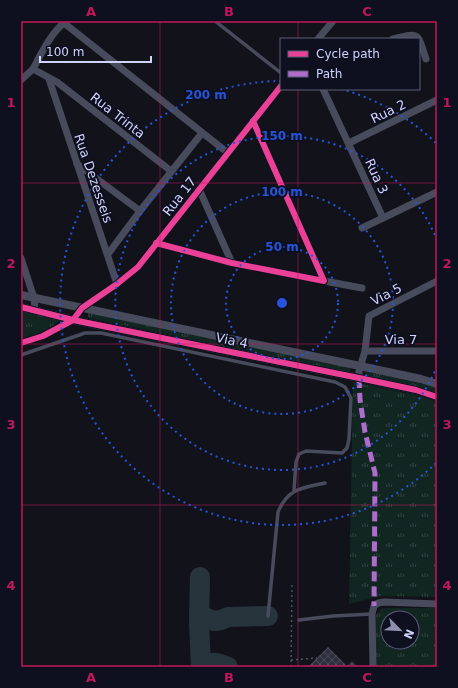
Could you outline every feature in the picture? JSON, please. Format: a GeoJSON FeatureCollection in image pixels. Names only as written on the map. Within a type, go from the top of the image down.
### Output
{"type":"FeatureCollection","features":[{"type":"Feature","properties":{"kind":"street"},"geometry":{"type":"LineString","coordinates":[[319,38],[333,21]]}},
{"type":"Feature","properties":{"kind":"street"},"geometry":{"type":"LineString","coordinates":[[21,80],[33,69],[43,50],[60,26],[64,23],[228,153]]}},
{"type":"Feature","properties":{"kind":"street"},"geometry":{"type":"LineString","coordinates":[[397,38],[409,35],[416,35],[419,38]]}},
{"type":"Feature","properties":{"kind":"street"},"geometry":{"type":"LineString","coordinates":[[420,41],[426,59]]}},
{"type":"Feature","properties":{"kind":"street","name":"Rua Trinta"},"geometry":{"type":"LineString","coordinates":[[33,69],[49,79],[58,82],[171,171]]}},
{"type":"Feature","properties":{"kind":"street","name":"Rua Dezesseis"},"geometry":{"type":"LineString","coordinates":[[49,79],[117,284]]}},
{"type":"Feature","properties":{"kind":"street","name":"Rua 17"},"geometry":{"type":"LineString","coordinates":[[73,320],[82,308],[117,284],[138,267],[280,87]]}},
{"type":"Feature","properties":{"kind":"street","name":"Rua 3"},"geometry":{"type":"LineString","coordinates":[[323,90],[383,218]]}},
{"type":"Feature","properties":{"kind":"street","name":"Rua 2"},"geometry":{"type":"LineString","coordinates":[[349,143],[437,100]]}},
{"type":"Feature","properties":{"kind":"street"},"geometry":{"type":"LineString","coordinates":[[253,121],[324,281]]}},
{"type":"Feature","properties":{"kind":"street"},"geometry":{"type":"LineString","coordinates":[[108,254],[202,132]]}},
{"type":"Feature","properties":{"kind":"street"},"geometry":{"type":"LineString","coordinates":[[77,164],[140,211]]}},
{"type":"Feature","properties":{"kind":"street"},"geometry":{"type":"LineString","coordinates":[[199,189],[232,263]]}},
{"type":"Feature","properties":{"kind":"street"},"geometry":{"type":"LineString","coordinates":[[362,228],[437,192]]}},
{"type":"Feature","properties":{"kind":"street"},"geometry":{"type":"LineString","coordinates":[[156,243],[232,263],[362,288]]}},
{"type":"Feature","properties":{"kind":"street"},"geometry":{"type":"LineString","coordinates":[[21,258],[34,298],[35,310]]}},
{"type":"Feature","properties":{"kind":"street","name":"Via 5"},"geometry":{"type":"LineString","coordinates":[[359,378],[360,366],[365,351],[369,316],[437,281]]}},
{"type":"Feature","properties":{"kind":"street"},"geometry":{"type":"LineString","coordinates":[[426,287],[437,287]]}},
{"type":"Feature","properties":{"kind":"street","name":"Via 4"},"geometry":{"type":"LineString","coordinates":[[21,295],[422,379],[437,384]]}},
{"type":"Feature","properties":{"kind":"street","name":"Via 4"},"geometry":{"type":"LineString","coordinates":[[21,307],[73,320],[416,390],[437,397]]}},
{"type":"Feature","properties":{"kind":"street"},"geometry":{"type":"LineString","coordinates":[[21,343],[43,336],[73,320]]}},
{"type":"Feature","properties":{"kind":"street","name":"Via 7"},"geometry":{"type":"LineString","coordinates":[[365,351],[437,351]]}},
{"type":"Feature","properties":{"kind":"street"},"geometry":{"type":"LineString","coordinates":[[373,667],[372,614],[374,606],[378,603],[384,602],[437,604]]}},
{"type":"Feature","properties":{"kind":"lane"},"geometry":{"type":"LineString","coordinates":[[215,21],[280,72]]}},
{"type":"Feature","properties":{"kind":"lane"},"geometry":{"type":"LineString","coordinates":[[21,355],[85,333],[101,333],[336,382],[345,387],[351,398],[349,439],[347,448],[342,453],[306,451],[299,454],[296,462],[294,490]]}},
{"type":"Feature","properties":{"kind":"lane"},"geometry":{"type":"LineString","coordinates":[[268,616],[278,512],[282,502],[294,490],[325,483]]}},
{"type":"Feature","properties":{"kind":"lane"},"geometry":{"type":"LineString","coordinates":[[299,620],[332,616],[372,614]]}},
{"type":"Feature","properties":{"kind":"path"},"geometry":{"type":"LineString","coordinates":[[291,667],[292,584]]}},
{"type":"Feature","properties":{"kind":"path"},"geometry":{"type":"LineString","coordinates":[[291,660],[317,658]]}},
{"type":"Feature","properties":{"kind":"green space"},"geometry":{"type":"Polygon","coordinates":[[[21,311],[60,319],[47,330],[21,340],[21,311]]]}},
{"type":"Feature","properties":{"kind":"green space"},"geometry":{"type":"Polygon","coordinates":[[[88,313],[349,367],[351,370],[348,372],[89,318],[88,313]]]}},
{"type":"Feature","properties":{"kind":"green space"},"geometry":{"type":"Polygon","coordinates":[[[367,371],[429,385],[437,388],[437,393],[420,387],[367,376],[365,372],[367,371]]]}},
{"type":"Feature","properties":{"kind":"green space"},"geometry":{"type":"Polygon","coordinates":[[[353,382],[416,395],[437,402],[437,597],[380,596],[349,604],[353,382]]]}},
{"type":"Feature","properties":{"kind":"green space"},"geometry":{"type":"Polygon","coordinates":[[[385,608],[437,608],[437,665],[376,667],[376,615],[380,610],[380,650],[420,650],[420,610],[380,610],[385,608]]]}},
{"type":"Feature","properties":{"kind":"building"},"geometry":{"type":"Polygon","coordinates":[[[328,647],[347,666],[352,661],[358,667],[308,667],[328,647]]]}},
{"type":"Feature","properties":{"kind":"taxiway"},"geometry":{"type":"LineString","coordinates":[[200,577],[199,622],[201,667]]}},
{"type":"Feature","properties":{"kind":"taxiway"},"geometry":{"type":"LineString","coordinates":[[199,612],[204,617],[214,621],[228,617],[268,616]]}},
{"type":"Feature","properties":{"kind":"taxiway"},"geometry":{"type":"LineString","coordinates":[[204,667],[210,663],[219,663],[228,667]]}},
{"type":"Feature","properties":{"kind":"marked path"},"geometry":{"type":"LineString","coordinates":[[359,378],[360,400],[365,432],[375,473],[374,606]]}},
{"type":"Feature","properties":{"kind":"cycle path"},"geometry":{"type":"LineString","coordinates":[[21,343],[43,336],[73,320],[82,308],[117,284],[138,267],[280,87]]}},
{"type":"Feature","properties":{"kind":"cycle path"},"geometry":{"type":"LineString","coordinates":[[156,243],[232,263],[324,281],[253,121]]}},
{"type":"Feature","properties":{"kind":"cycle path"},"geometry":{"type":"LineString","coordinates":[[21,307],[73,320],[416,390],[437,397]]}}]}
